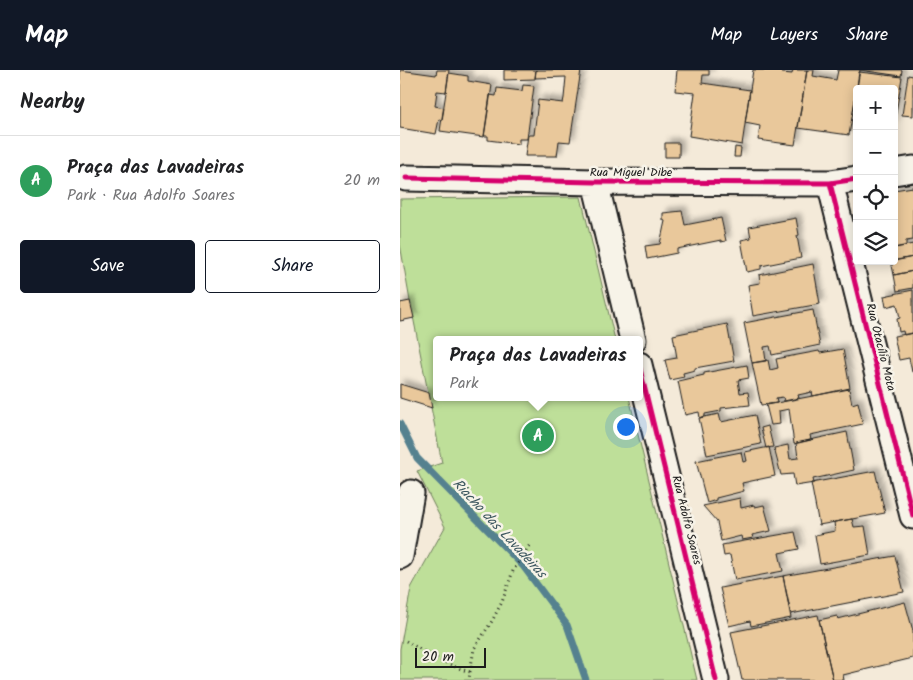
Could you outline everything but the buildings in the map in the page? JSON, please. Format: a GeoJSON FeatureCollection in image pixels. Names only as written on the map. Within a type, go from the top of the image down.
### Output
{"type":"FeatureCollection","features":[{"type":"Feature","properties":{"kind":"street"},"geometry":{"type":"LineString","coordinates":[[898,171],[913,169]]}},
{"type":"Feature","properties":{"kind":"street","name":"Rua Miguel Dibe"},"geometry":{"type":"LineString","coordinates":[[406,178],[595,182],[830,183],[853,180]]}},
{"type":"Feature","properties":{"kind":"street"},"geometry":{"type":"LineString","coordinates":[[595,182],[632,336]]}},
{"type":"Feature","properties":{"kind":"street","name":"Rua Otacílio Mota"},"geometry":{"type":"LineString","coordinates":[[830,183],[913,516]]}},
{"type":"Feature","properties":{"kind":"street","name":"Rua Adolfo Soares"},"geometry":{"type":"LineString","coordinates":[[643,381],[716,680]]}},
{"type":"Feature","properties":{"kind":"street"},"geometry":{"type":"LineString","coordinates":[[400,556],[411,493]]}},
{"type":"Feature","properties":{"kind":"path"},"geometry":{"type":"LineString","coordinates":[[469,680],[474,649],[502,602],[513,571],[531,543]]}},
{"type":"Feature","properties":{"kind":"path"},"geometry":{"type":"LineString","coordinates":[[406,641],[441,660],[470,672]]}},
{"type":"Feature","properties":{"kind":"green space"},"geometry":{"type":"Polygon","coordinates":[[[581,197],[614,336],[433,336],[433,401],[630,401],[697,680],[400,680],[400,649],[411,588],[445,527],[417,471],[442,463],[400,244],[400,199],[581,197]]]}},
{"type":"Feature","properties":{"kind":"waterway","name":"Riacho das Lavadeiras"},"geometry":{"type":"LineString","coordinates":[[400,424],[417,458],[523,566],[567,625],[586,680]]}},
{"type":"Feature","properties":{"kind":"cycle path"},"geometry":{"type":"LineString","coordinates":[[406,178],[595,182],[830,183],[853,180]]}},
{"type":"Feature","properties":{"kind":"cycle path"},"geometry":{"type":"LineString","coordinates":[[830,183],[913,516]]}},
{"type":"Feature","properties":{"kind":"cycle path"},"geometry":{"type":"LineString","coordinates":[[643,381],[716,680]]}},
{"type":"Feature","properties":{"kind":"place","name":"Praça das Lavadeiras"},"geometry":{"type":"Point","coordinates":[538,436]}}]}
